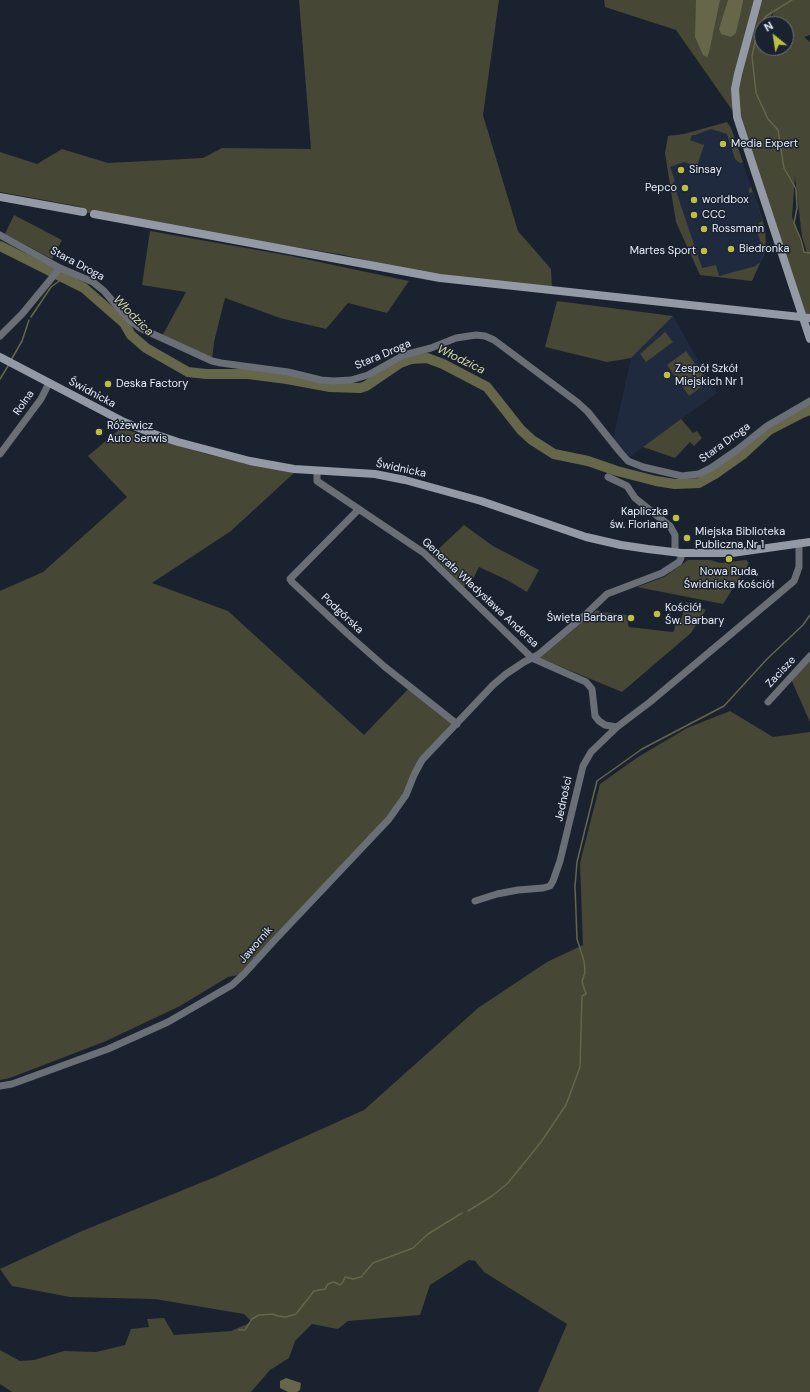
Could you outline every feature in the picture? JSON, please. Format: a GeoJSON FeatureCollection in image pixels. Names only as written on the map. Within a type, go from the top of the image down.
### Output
{"type":"FeatureCollection","features":[{"type":"Feature","properties":{"kind":"street"},"geometry":{"type":"LineString","coordinates":[[758,0],[735,89],[737,117],[806,318],[810,339]]}},
{"type":"Feature","properties":{"kind":"street"},"geometry":{"type":"LineString","coordinates":[[0,197],[83,212]]}},
{"type":"Feature","properties":{"kind":"street"},"geometry":{"type":"LineString","coordinates":[[94,214],[440,278],[806,318]]}},
{"type":"Feature","properties":{"kind":"street","name":"Stara Droga"},"geometry":{"type":"LineString","coordinates":[[0,235],[60,269],[93,282],[100,287],[128,318],[140,328],[212,361],[229,365],[281,370],[321,380],[351,380],[368,375],[404,355],[431,348],[456,338],[476,335],[485,336],[494,340],[577,402],[588,412],[624,458],[628,461],[643,467],[682,476],[699,474],[711,468],[767,426],[810,402]]}},
{"type":"Feature","properties":{"kind":"street"},"geometry":{"type":"LineString","coordinates":[[0,336],[22,314],[60,269]]}},
{"type":"Feature","properties":{"kind":"street","name":"Świdnicka"},"geometry":{"type":"LineString","coordinates":[[2,358],[124,422],[154,434],[202,449],[250,461],[294,469],[375,474],[405,480],[481,501],[586,537],[621,545],[678,553],[732,553],[810,542]]}},
{"type":"Feature","properties":{"kind":"street","name":"Rolna"},"geometry":{"type":"LineString","coordinates":[[0,454],[41,399],[48,383]]}},
{"type":"Feature","properties":{"kind":"street","name":"Generała Władysława Andersa"},"geometry":{"type":"LineString","coordinates":[[317,470],[317,481],[424,553],[532,658],[586,682],[592,689],[595,716],[598,721],[605,725],[617,727]]}},
{"type":"Feature","properties":{"kind":"street"},"geometry":{"type":"LineString","coordinates":[[608,477],[627,486],[635,498],[670,526],[676,535],[678,553]]}},
{"type":"Feature","properties":{"kind":"street","name":"Podgórska"},"geometry":{"type":"LineString","coordinates":[[358,509],[290,579],[385,667],[457,724]]}},
{"type":"Feature","properties":{"kind":"street"},"geometry":{"type":"LineString","coordinates":[[617,727],[650,702],[794,581],[799,567],[799,543]]}},
{"type":"Feature","properties":{"kind":"street","name":"Jawornik"},"geometry":{"type":"LineString","coordinates":[[0,1086],[19,1082],[108,1049],[168,1022],[232,985],[389,819],[406,795],[414,774],[422,760],[493,685],[506,674],[538,655],[584,616],[607,594],[662,573],[679,562],[681,558],[678,553]]}},
{"type":"Feature","properties":{"kind":"street","name":"Zacisze"},"geometry":{"type":"LineString","coordinates":[[768,702],[810,656]]}},
{"type":"Feature","properties":{"kind":"street","name":"Jedności"},"geometry":{"type":"LineString","coordinates":[[475,901],[518,890],[550,886],[560,861],[583,766],[594,748],[617,727]]}},
{"type":"Feature","properties":{"kind":"shaded area"},"geometry":{"type":"Polygon","coordinates":[[[299,0],[499,0],[483,115],[518,231],[551,269],[552,290],[440,278],[344,255],[83,212],[82,207],[0,192],[0,152],[37,164],[62,149],[108,163],[203,158],[222,148],[311,149],[299,0]]]}},
{"type":"Feature","properties":{"kind":"shaded area"},"geometry":{"type":"Polygon","coordinates":[[[604,0],[810,0],[810,35],[804,37],[810,42],[810,318],[803,317],[737,117],[676,30],[605,7],[604,0]],[[795,177],[792,217],[804,252],[807,253],[802,237],[795,177]]]}},
{"type":"Feature","properties":{"kind":"shaded area"},"geometry":{"type":"Polygon","coordinates":[[[696,0],[720,0],[707,57],[703,55],[695,37],[696,0]]]}},
{"type":"Feature","properties":{"kind":"shaded area"},"geometry":{"type":"Polygon","coordinates":[[[728,0],[743,0],[736,33],[731,37],[721,34],[719,29],[728,0]]]}},
{"type":"Feature","properties":{"kind":"shaded area"},"geometry":{"type":"Polygon","coordinates":[[[727,122],[731,128],[765,228],[766,250],[752,281],[700,275],[676,222],[665,153],[668,136],[684,134],[727,122]]]}},
{"type":"Feature","properties":{"kind":"shaded area"},"geometry":{"type":"Polygon","coordinates":[[[727,122],[731,128],[743,162],[740,163],[735,159],[727,134],[711,129],[692,135],[690,140],[704,145],[698,163],[699,167],[684,162],[670,167],[675,181],[673,182],[702,268],[716,265],[719,276],[756,266],[760,263],[764,253],[756,228],[759,223],[763,221],[765,228],[766,250],[752,281],[700,275],[676,222],[665,153],[668,136],[684,134],[727,122]]]}},
{"type":"Feature","properties":{"kind":"shaded area"},"geometry":{"type":"Polygon","coordinates":[[[751,187],[753,192],[749,193],[749,189],[751,187]]]}},
{"type":"Feature","properties":{"kind":"shaded area"},"geometry":{"type":"Polygon","coordinates":[[[14,215],[62,240],[52,259],[5,234],[14,215]]]}},
{"type":"Feature","properties":{"kind":"shaded area"},"geometry":{"type":"Polygon","coordinates":[[[150,231],[291,256],[409,281],[387,313],[348,303],[326,329],[280,318],[225,298],[214,342],[212,361],[161,338],[186,292],[142,285],[150,231]]]}},
{"type":"Feature","properties":{"kind":"shaded area"},"geometry":{"type":"Polygon","coordinates":[[[557,301],[673,316],[631,358],[607,362],[545,347],[557,301]]]}},
{"type":"Feature","properties":{"kind":"shaded area","name":"Zespół Szkół Miejskich Nr 1"},"geometry":{"type":"Polygon","coordinates":[[[673,316],[717,393],[630,457],[613,439],[631,358],[673,316]]]}},
{"type":"Feature","properties":{"kind":"shaded area"},"geometry":{"type":"Polygon","coordinates":[[[665,332],[673,342],[646,362],[640,354],[665,332]]]}},
{"type":"Feature","properties":{"kind":"shaded area"},"geometry":{"type":"Polygon","coordinates":[[[686,351],[708,382],[689,396],[667,365],[686,351]]]}},
{"type":"Feature","properties":{"kind":"shaded area"},"geometry":{"type":"Polygon","coordinates":[[[681,419],[693,433],[697,431],[702,438],[694,446],[690,442],[675,458],[643,447],[681,419]]]}},
{"type":"Feature","properties":{"kind":"shaded area"},"geometry":{"type":"Polygon","coordinates":[[[121,428],[206,454],[294,473],[231,531],[152,583],[228,611],[364,735],[410,687],[457,724],[422,760],[406,795],[244,974],[228,977],[180,1006],[106,1041],[10,1078],[0,1080],[0,591],[43,572],[127,497],[88,456],[121,428]]]}},
{"type":"Feature","properties":{"kind":"shaded area"},"geometry":{"type":"Polygon","coordinates":[[[464,525],[493,546],[539,570],[527,592],[507,580],[479,567],[474,577],[464,587],[432,555],[464,525]]]}},
{"type":"Feature","properties":{"kind":"shaded area"},"geometry":{"type":"Polygon","coordinates":[[[688,560],[710,560],[721,563],[746,560],[749,563],[723,604],[637,587],[664,577],[688,560]]]}},
{"type":"Feature","properties":{"kind":"shaded area"},"geometry":{"type":"Polygon","coordinates":[[[686,602],[706,610],[691,633],[622,692],[540,658],[597,610],[628,615],[629,627],[672,632],[681,620],[686,602]]]}},
{"type":"Feature","properties":{"kind":"shaded area"},"geometry":{"type":"Polygon","coordinates":[[[810,655],[810,722],[790,677],[810,655]]]}},
{"type":"Feature","properties":{"kind":"shaded area"},"geometry":{"type":"Polygon","coordinates":[[[730,711],[773,737],[810,732],[810,1392],[538,1392],[567,1324],[484,1272],[475,1261],[469,1260],[430,1285],[420,1315],[348,1321],[338,1329],[312,1324],[295,1341],[289,1358],[270,1370],[251,1392],[12,1392],[0,1384],[0,1350],[20,1361],[34,1360],[64,1351],[96,1352],[125,1345],[131,1329],[149,1327],[147,1319],[164,1318],[174,1335],[231,1331],[252,1322],[244,1314],[155,1299],[70,1297],[12,1286],[0,1269],[82,1231],[215,1177],[364,1110],[478,1008],[547,962],[583,945],[580,863],[600,784],[638,757],[687,728],[730,711]]]}},
{"type":"Feature","properties":{"kind":"shaded area"},"geometry":{"type":"Polygon","coordinates":[[[286,1378],[301,1383],[300,1390],[297,1392],[288,1392],[280,1388],[280,1381],[286,1378]]]}},
{"type":"Feature","properties":{"kind":"waterway"},"geometry":{"type":"LineString","coordinates":[[792,0],[766,16],[758,29],[752,56],[756,93],[768,119],[778,130],[784,168],[796,189],[797,208],[794,223],[804,252],[810,253]]}},
{"type":"Feature","properties":{"kind":"waterway","name":"Włodzica"},"geometry":{"type":"LineString","coordinates":[[0,246],[84,288],[124,323],[131,335],[146,348],[188,372],[206,374],[248,374],[330,387],[360,388],[366,386],[400,363],[411,359],[427,358],[443,364],[487,387],[521,430],[532,440],[554,454],[588,461],[617,471],[656,481],[675,484],[699,483],[742,455],[769,430],[810,410]]}},
{"type":"Feature","properties":{"kind":"waterway"},"geometry":{"type":"LineString","coordinates":[[31,317],[51,287],[62,279]]}},
{"type":"Feature","properties":{"kind":"waterway"},"geometry":{"type":"LineString","coordinates":[[11,360],[22,341],[29,320]]}},
{"type":"Feature","properties":{"kind":"waterway"},"geometry":{"type":"LineString","coordinates":[[0,379],[8,366]]}},
{"type":"Feature","properties":{"kind":"waterway"},"geometry":{"type":"LineString","coordinates":[[468,1211],[492,1196],[508,1183],[541,1142],[566,1105],[580,1067],[582,996],[586,994],[582,982],[585,972],[584,961],[577,939],[575,886],[577,862],[597,781],[642,749],[724,706],[767,659],[803,625],[810,615]]}},
{"type":"Feature","properties":{"kind":"waterway"},"geometry":{"type":"LineString","coordinates":[[239,1330],[245,1330],[252,1319],[259,1315],[273,1314],[286,1317],[296,1314],[314,1291],[325,1289],[328,1284],[334,1282],[340,1285],[345,1277],[353,1279],[361,1277],[373,1263],[413,1248],[428,1234],[462,1213]]}},
{"type":"Feature","properties":{"kind":"place","name":"Media Expert"},"geometry":{"type":"Point","coordinates":[723,144]}},
{"type":"Feature","properties":{"kind":"place","name":"Sinsay"},"geometry":{"type":"Point","coordinates":[681,170]}},
{"type":"Feature","properties":{"kind":"place","name":"Pepco"},"geometry":{"type":"Point","coordinates":[685,188]}},
{"type":"Feature","properties":{"kind":"place","name":"worldbox"},"geometry":{"type":"Point","coordinates":[694,200]}},
{"type":"Feature","properties":{"kind":"place","name":"CCC"},"geometry":{"type":"Point","coordinates":[694,215]}},
{"type":"Feature","properties":{"kind":"place","name":"Rossmann"},"geometry":{"type":"Point","coordinates":[704,229]}},
{"type":"Feature","properties":{"kind":"place","name":"Biedronka"},"geometry":{"type":"Point","coordinates":[731,249]}},
{"type":"Feature","properties":{"kind":"place","name":"Martes Sport"},"geometry":{"type":"Point","coordinates":[704,251]}},
{"type":"Feature","properties":{"kind":"place","name":"Zespół Szkół Miejskich Nr 1"},"geometry":{"type":"Point","coordinates":[667,375]}},
{"type":"Feature","properties":{"kind":"place","name":"Deska Factory"},"geometry":{"type":"Point","coordinates":[108,384]}},
{"type":"Feature","properties":{"kind":"place","name":"Różewicz Auto Serwis"},"geometry":{"type":"Point","coordinates":[99,432]}},
{"type":"Feature","properties":{"kind":"place","name":"Kapliczka św. Floriana"},"geometry":{"type":"Point","coordinates":[676,518]}},
{"type":"Feature","properties":{"kind":"place","name":"Miejska Biblioteka Publiczna Nr 1"},"geometry":{"type":"Point","coordinates":[687,538]}},
{"type":"Feature","properties":{"kind":"place","name":"Nowa Ruda, Świdnicka Kościół"},"geometry":{"type":"Point","coordinates":[729,559]}},
{"type":"Feature","properties":{"kind":"place","name":"Kościół Św. Barbary"},"geometry":{"type":"Point","coordinates":[657,614]}},
{"type":"Feature","properties":{"kind":"place","name":"Święta Barbara"},"geometry":{"type":"Point","coordinates":[631,618]}}]}
